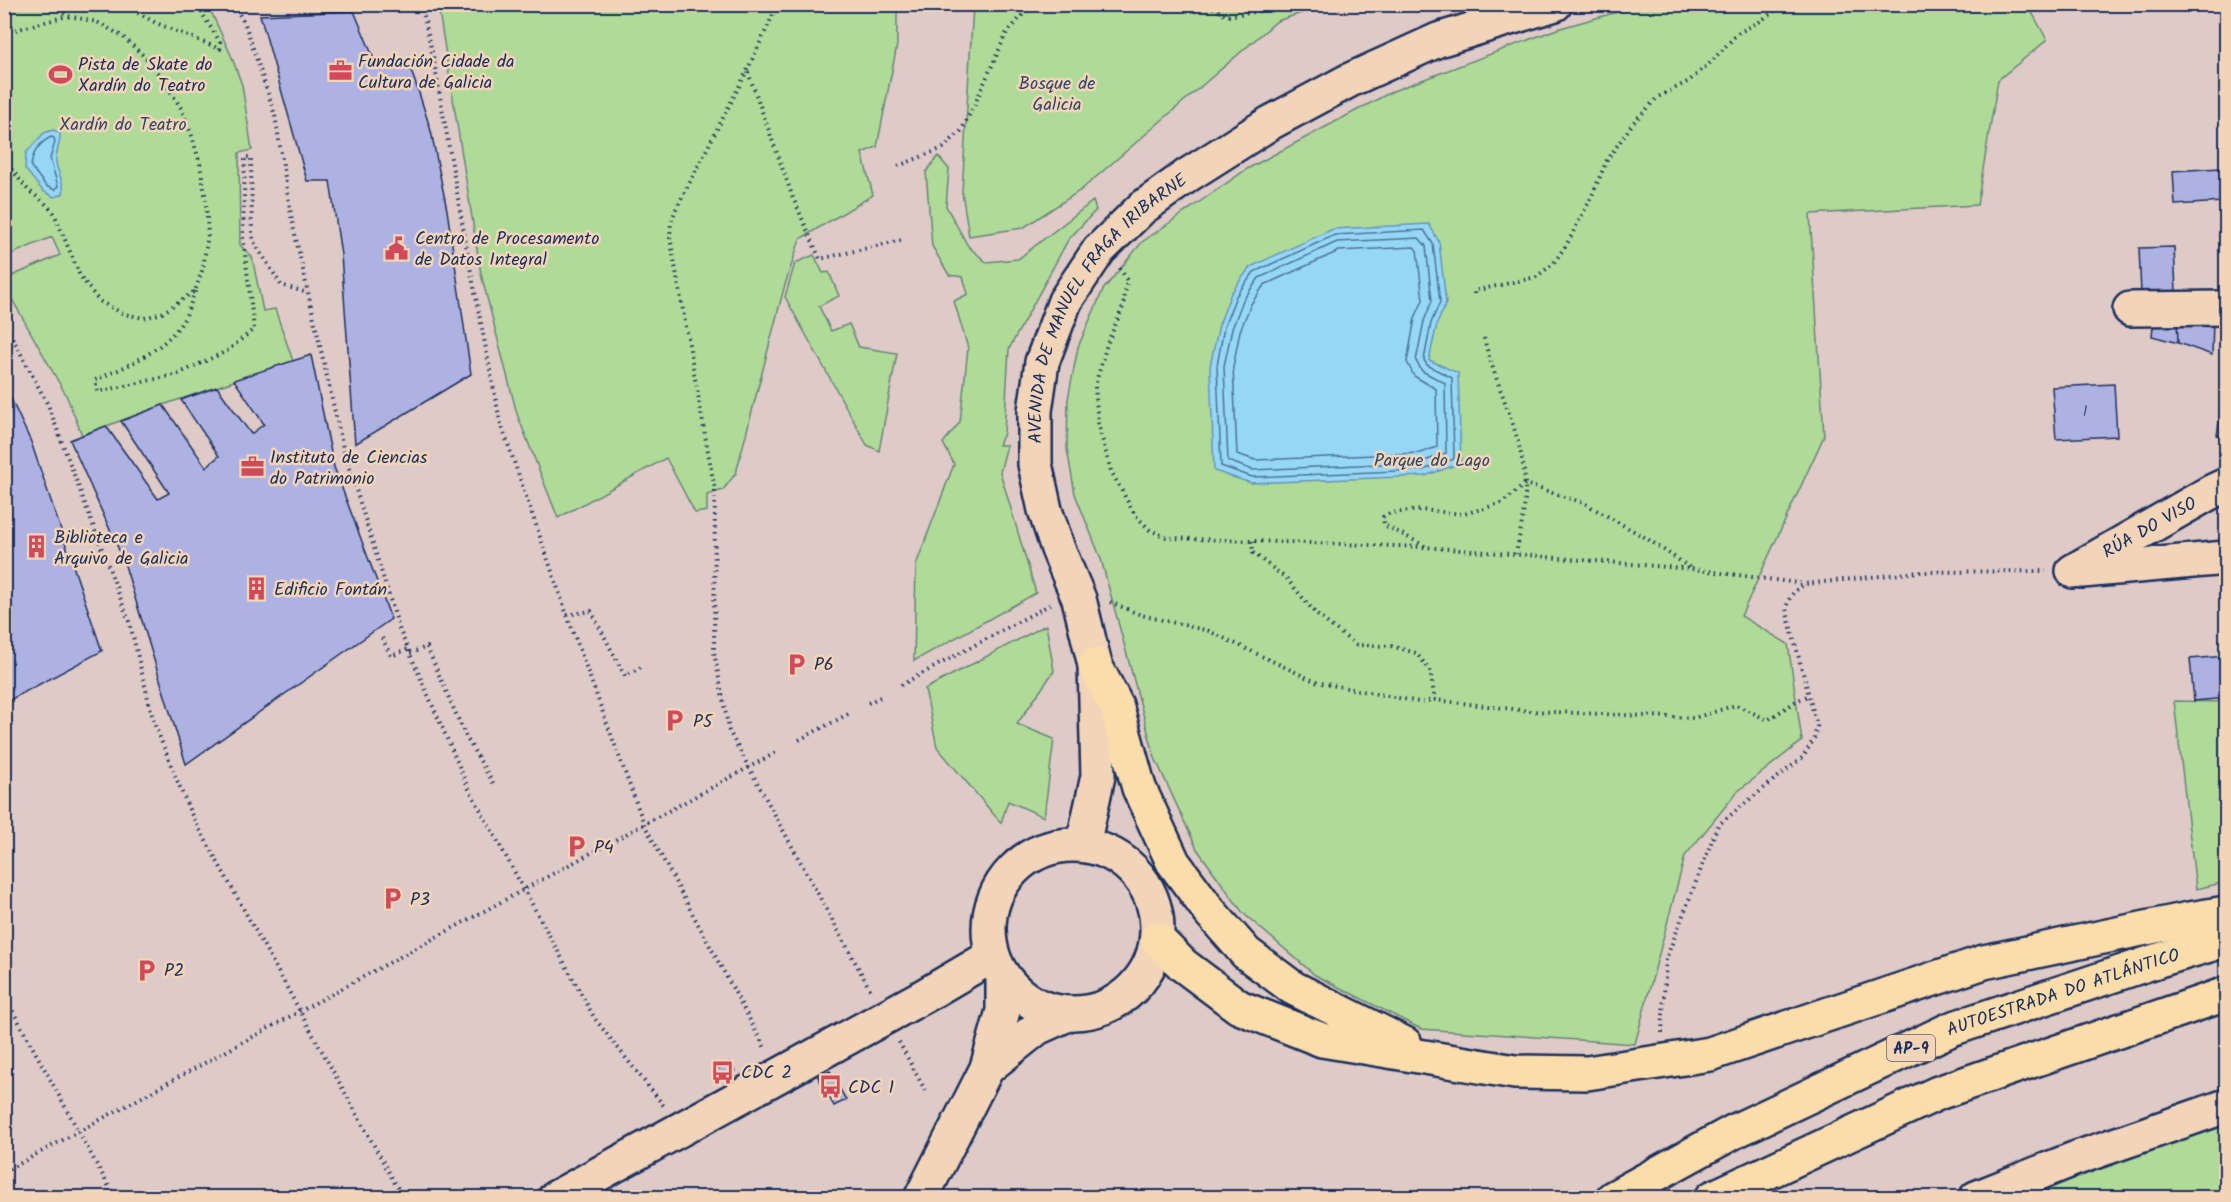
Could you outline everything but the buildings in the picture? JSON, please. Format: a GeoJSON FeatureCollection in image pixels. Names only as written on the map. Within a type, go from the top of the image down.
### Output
{"type":"FeatureCollection","features":[{"type":"Feature","properties":{"kind":"highway"},"geometry":{"type":"LineString","coordinates":[[1095,665],[1116,705],[1139,788],[1173,862],[1210,912],[1246,953],[1293,988],[1439,1061]]}},
{"type":"Feature","properties":{"kind":"highway"},"geometry":{"type":"LineString","coordinates":[[1157,939],[1183,965],[1239,1007],[1322,1040],[1515,1072],[1587,1073],[1710,1054],[1984,962],[2226,913]]}},
{"type":"Feature","properties":{"kind":"highway","name":"AUTOESTRADA DO ATLÁNTICO"},"geometry":{"type":"LineString","coordinates":[[1613,1197],[1733,1132],[1951,1029],[2226,940]]}},
{"type":"Feature","properties":{"kind":"highway"},"geometry":{"type":"LineString","coordinates":[[1712,1197],[1938,1093],[2226,994]]}},
{"type":"Feature","properties":{"kind":"street","name":"AVENIDA DE MANUEL FRAGA IRIBARNE"},"geometry":{"type":"LineString","coordinates":[[1083,844],[1098,776],[1095,665],[1079,599],[1045,510],[1035,464],[1035,411],[1042,362],[1065,301],[1099,250],[1142,208],[1188,175],[1269,123],[1350,80],[1438,40],[1555,4]]}},
{"type":"Feature","properties":{"kind":"street"},"geometry":{"type":"LineString","coordinates":[[2130,309],[2226,308]]}},
{"type":"Feature","properties":{"kind":"street","name":"RÚA DO VISO"},"geometry":{"type":"LineString","coordinates":[[2073,571],[2226,485]]}},
{"type":"Feature","properties":{"kind":"street"},"geometry":{"type":"LineString","coordinates":[[2073,571],[2226,558]]}},
{"type":"Feature","properties":{"kind":"street"},"geometry":{"type":"LineString","coordinates":[[921,1197],[987,1068],[1003,1011],[998,967],[988,928],[992,901],[1006,876],[1027,857],[1054,846],[1083,844],[1109,852],[1130,867],[1147,888],[1156,912],[1157,939],[1150,964],[1137,985],[1117,1002],[1094,1012],[1068,1014],[1043,1009],[1021,997],[998,967]]}},
{"type":"Feature","properties":{"kind":"street"},"geometry":{"type":"LineString","coordinates":[[555,1197],[922,997],[998,967]]}},
{"type":"Feature","properties":{"kind":"street"},"geometry":{"type":"LineString","coordinates":[[987,1068],[1037,1028],[1068,1014]]}},
{"type":"Feature","properties":{"kind":"street"},"geometry":{"type":"LineString","coordinates":[[1976,1197],[2073,1159],[2226,1106]]}},
{"type":"Feature","properties":{"kind":"path"},"geometry":{"type":"LineString","coordinates":[[49,4],[68,16],[97,22],[122,36],[152,66],[181,108],[200,164],[206,200],[208,234],[203,268],[186,315],[169,339],[126,367],[94,380],[98,392],[178,374],[227,351],[254,329],[243,237],[245,157],[251,157],[254,242],[281,285],[308,293]]}},
{"type":"Feature","properties":{"kind":"path"},"geometry":{"type":"LineString","coordinates":[[122,4],[156,23],[220,49],[219,42],[196,4]]}},
{"type":"Feature","properties":{"kind":"path"},"geometry":{"type":"LineString","coordinates":[[233,4],[245,24],[275,115],[292,221],[343,448],[400,631],[469,789],[596,1019],[681,1128]]}},
{"type":"Feature","properties":{"kind":"path"},"geometry":{"type":"LineString","coordinates":[[421,4],[433,56],[500,421],[567,615],[644,824],[779,1074]]}},
{"type":"Feature","properties":{"kind":"path"},"geometry":{"type":"LineString","coordinates":[[778,4],[747,72],[676,209],[671,222],[670,237],[715,491],[714,652],[729,731],[874,998]]}},
{"type":"Feature","properties":{"kind":"path"},"geometry":{"type":"LineString","coordinates":[[898,166],[943,148],[961,131],[1006,34],[1032,4]]}},
{"type":"Feature","properties":{"kind":"path"},"geometry":{"type":"LineString","coordinates":[[1208,4],[1226,16],[1260,12],[1279,4]]}},
{"type":"Feature","properties":{"kind":"path"},"geometry":{"type":"LineString","coordinates":[[1474,294],[1474,291],[1536,277],[1552,264],[1567,244],[1591,198],[1607,160],[1633,123],[1658,97],[1689,81],[1709,64],[1738,33],[1759,22],[1784,4]]}},
{"type":"Feature","properties":{"kind":"path"},"geometry":{"type":"LineString","coordinates":[[4,50],[10,44],[4,35],[68,16]]}},
{"type":"Feature","properties":{"kind":"path"},"geometry":{"type":"LineString","coordinates":[[747,72],[793,198],[820,260],[902,240]]}},
{"type":"Feature","properties":{"kind":"path"},"geometry":{"type":"LineString","coordinates":[[4,160],[28,190],[54,213],[80,276],[99,301],[124,314],[144,318],[162,313],[195,291]]}},
{"type":"Feature","properties":{"kind":"path"},"geometry":{"type":"LineString","coordinates":[[1099,250],[1119,266],[1127,280],[1123,307],[1107,344],[1095,386],[1098,424],[1111,471],[1135,515],[1150,530],[1168,538],[1425,547],[1692,569],[1805,584],[1918,572],[2073,571]]}},
{"type":"Feature","properties":{"kind":"path"},"geometry":{"type":"LineString","coordinates":[[4,322],[48,405],[130,624],[154,723],[190,812],[403,1197]]}},
{"type":"Feature","properties":{"kind":"path"},"geometry":{"type":"LineString","coordinates":[[1484,338],[1489,361],[1517,438],[1525,484],[1516,554]]}},
{"type":"Feature","properties":{"kind":"path"},"geometry":{"type":"LineString","coordinates":[[1425,547],[1384,525],[1383,517],[1390,513],[1420,510],[1464,514],[1502,503],[1525,484]]}},
{"type":"Feature","properties":{"kind":"path"},"geometry":{"type":"LineString","coordinates":[[1525,484],[1584,503],[1646,538],[1692,569]]}},
{"type":"Feature","properties":{"kind":"path"},"geometry":{"type":"LineString","coordinates":[[1252,540],[1253,552],[1287,579],[1317,615],[1356,645],[1391,646],[1416,653],[1430,670],[1435,700]]}},
{"type":"Feature","properties":{"kind":"path"},"geometry":{"type":"LineString","coordinates":[[1662,1034],[1666,959],[1718,825],[1803,757],[1814,739],[1816,726],[1810,695],[1788,624],[1786,609],[1793,591],[1805,584]]}},
{"type":"Feature","properties":{"kind":"path"},"geometry":{"type":"LineString","coordinates":[[1101,599],[1141,615],[1209,632],[1316,682],[1419,702],[1435,700],[1530,711],[1694,718],[1736,705],[1768,720],[1796,701],[1810,695]]}},
{"type":"Feature","properties":{"kind":"path"},"geometry":{"type":"LineString","coordinates":[[901,685],[1043,607]]}},
{"type":"Feature","properties":{"kind":"path"},"geometry":{"type":"LineString","coordinates":[[567,615],[591,611],[625,676],[643,666]]}},
{"type":"Feature","properties":{"kind":"path"},"geometry":{"type":"LineString","coordinates":[[382,638],[391,656],[427,647],[466,738],[493,783]]}},
{"type":"Feature","properties":{"kind":"path"},"geometry":{"type":"LineString","coordinates":[[868,702],[879,697]]}},
{"type":"Feature","properties":{"kind":"path"},"geometry":{"type":"LineString","coordinates":[[799,740],[852,712]]}},
{"type":"Feature","properties":{"kind":"path"},"geometry":{"type":"LineString","coordinates":[[4,1172],[777,752]]}},
{"type":"Feature","properties":{"kind":"path"},"geometry":{"type":"LineString","coordinates":[[4,995],[115,1197]]}},
{"type":"Feature","properties":{"kind":"path"},"geometry":{"type":"LineString","coordinates":[[894,1033],[926,1092]]}},
{"type":"Feature","properties":{"kind":"green space","name":"Bosque de Galicia"},"geometry":{"type":"Polygon","coordinates":[[[973,4],[1326,5],[1277,21],[1081,190],[1023,228],[969,236],[962,192],[973,4]]]}},
{"type":"Feature","properties":{"kind":"green space","name":"Xardín do Teatro"},"geometry":{"type":"Polygon","coordinates":[[[5,5],[208,5],[242,85],[252,150],[239,153],[240,245],[252,257],[263,311],[275,309],[293,361],[82,435],[67,397],[8,292],[5,279],[60,255],[52,237],[7,256],[5,250],[5,5]]]}},
{"type":"Feature","properties":{"kind":"green space"},"geometry":{"type":"Polygon","coordinates":[[[438,5],[897,5],[897,45],[877,147],[862,153],[873,195],[800,239],[784,288],[736,473],[723,490],[707,495],[707,511],[695,513],[666,458],[558,518],[517,414],[481,274],[438,5]]]}},
{"type":"Feature","properties":{"kind":"green space","name":"Parque do Lago"},"geometry":{"type":"Polygon","coordinates":[[[1642,5],[2028,5],[2047,40],[1998,80],[1977,205],[1810,214],[1824,436],[1741,616],[1788,644],[1802,741],[1737,792],[1685,856],[1635,1044],[1421,1029],[1315,975],[1243,913],[1197,849],[1155,758],[1101,559],[1075,494],[1067,449],[1068,399],[1078,347],[1103,290],[1142,242],[1247,169],[1393,91],[1557,29],[1642,5]]]}},
{"type":"Feature","properties":{"kind":"green space"},"geometry":{"type":"Polygon","coordinates":[[[938,156],[949,169],[946,206],[968,246],[986,262],[1018,259],[1093,201],[1096,210],[1068,240],[1009,349],[1004,433],[999,445],[1007,445],[1000,472],[1036,593],[914,661],[916,565],[954,464],[943,443],[960,422],[968,348],[954,301],[968,294],[963,277],[949,275],[932,246],[926,172],[938,156]]]}},
{"type":"Feature","properties":{"kind":"green space"},"geometry":{"type":"Polygon","coordinates":[[[814,255],[823,273],[829,272],[839,296],[819,306],[831,331],[849,324],[859,347],[897,353],[879,451],[867,445],[785,297],[795,263],[814,255]]]}},
{"type":"Feature","properties":{"kind":"green space"},"geometry":{"type":"Polygon","coordinates":[[[1046,625],[1054,671],[1017,724],[1054,739],[1044,817],[1008,801],[1001,823],[937,747],[925,689],[1046,625]]]}},
{"type":"Feature","properties":{"kind":"green space"},"geometry":{"type":"Polygon","coordinates":[[[2174,701],[2226,702],[2226,882],[2196,889],[2174,701]]]}},
{"type":"Feature","properties":{"kind":"green space"},"geometry":{"type":"Polygon","coordinates":[[[2226,1115],[2226,1197],[1996,1198],[2226,1115]]]}},
{"type":"Feature","properties":{"kind":"water"},"geometry":{"type":"Polygon","coordinates":[[[53,130],[60,133],[56,162],[63,185],[63,194],[54,197],[43,191],[25,169],[26,153],[44,133],[53,130]]]}},
{"type":"Feature","properties":{"kind":"water"},"geometry":{"type":"Polygon","coordinates":[[[1429,224],[1439,242],[1446,303],[1437,324],[1429,360],[1458,373],[1461,463],[1425,476],[1251,483],[1214,471],[1210,366],[1219,325],[1231,293],[1250,267],[1333,229],[1429,224]]]}},
{"type":"Feature","properties":{"kind":"place","name":"Fundación Cidade da Cultura de Galicia"},"geometry":{"type":"Point","coordinates":[340,71]}},
{"type":"Feature","properties":{"kind":"place","name":"Pista de Skate do Xardín do Teatro"},"geometry":{"type":"Point","coordinates":[60,74]}},
{"type":"Feature","properties":{"kind":"place","name":"Centro de Procesamento de Datos Integral"},"geometry":{"type":"Point","coordinates":[397,248]}},
{"type":"Feature","properties":{"kind":"place","name":"Instituto de Ciencias do Patrimonio"},"geometry":{"type":"Point","coordinates":[252,467]}},
{"type":"Feature","properties":{"kind":"place","name":"Biblioteca e Arquivo de Galicia"},"geometry":{"type":"Point","coordinates":[36,547]}},
{"type":"Feature","properties":{"kind":"place","name":"Edificio Fontán"},"geometry":{"type":"Point","coordinates":[256,589]}},
{"type":"Feature","properties":{"kind":"place","name":"P6"},"geometry":{"type":"Point","coordinates":[796,664]}},
{"type":"Feature","properties":{"kind":"place","name":"P5"},"geometry":{"type":"Point","coordinates":[675,721]}},
{"type":"Feature","properties":{"kind":"place","name":"P4"},"geometry":{"type":"Point","coordinates":[576,847]}},
{"type":"Feature","properties":{"kind":"place","name":"P3"},"geometry":{"type":"Point","coordinates":[392,899]}},
{"type":"Feature","properties":{"kind":"place","name":"P2"},"geometry":{"type":"Point","coordinates":[146,970]}},
{"type":"Feature","properties":{"kind":"place","name":"CDC 2"},"geometry":{"type":"Point","coordinates":[723,1072]}},
{"type":"Feature","properties":{"kind":"place","name":"CDC 1"},"geometry":{"type":"Point","coordinates":[830,1087]}}]}
